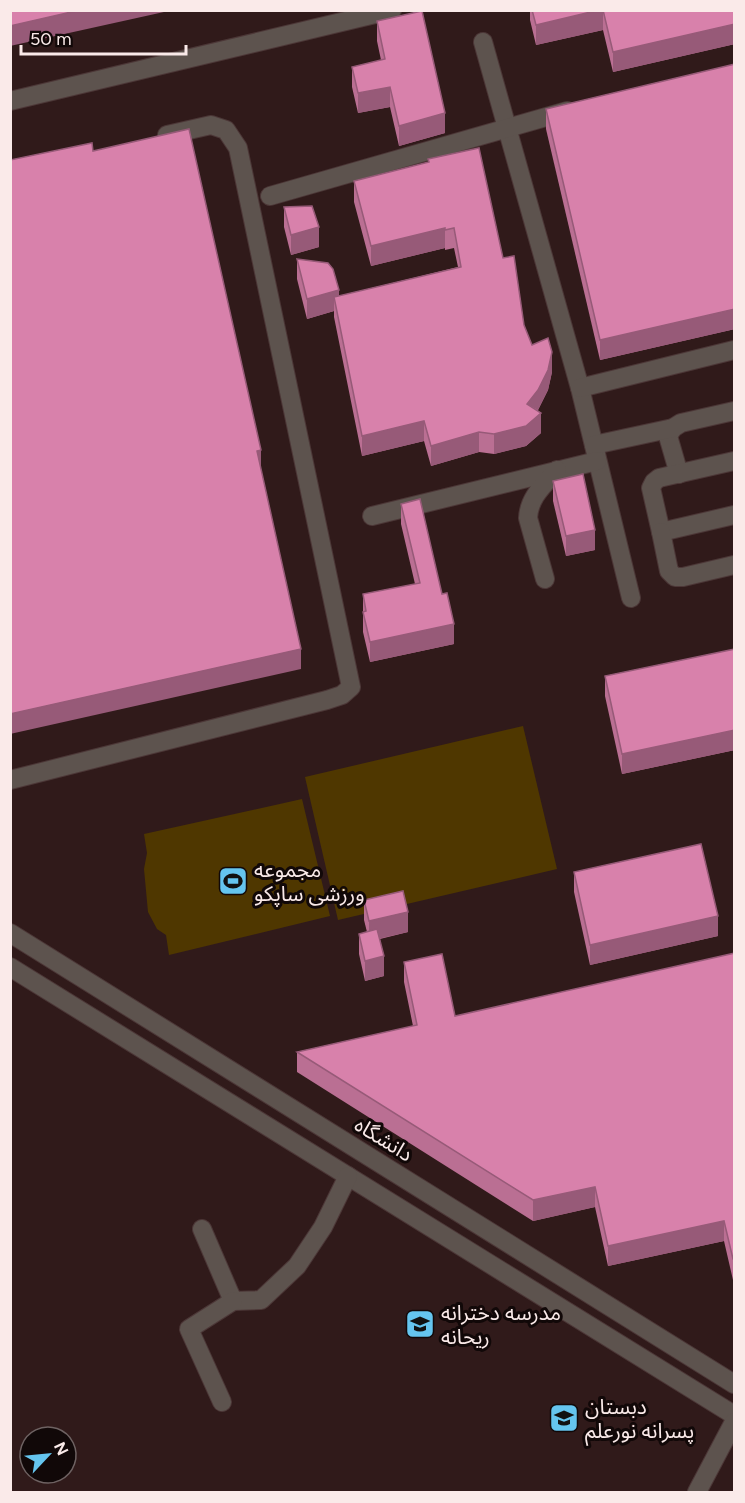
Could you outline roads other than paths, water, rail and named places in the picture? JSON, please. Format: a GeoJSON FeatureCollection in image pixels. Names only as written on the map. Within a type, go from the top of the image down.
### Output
{"type":"FeatureCollection","features":[{"type":"Feature","properties":{"kind":"street"},"geometry":{"type":"LineString","coordinates":[[10,101],[392,10]]}},
{"type":"Feature","properties":{"kind":"street"},"geometry":{"type":"LineString","coordinates":[[483,42],[580,388],[630,598]]}},
{"type":"Feature","properties":{"kind":"street"},"geometry":{"type":"LineString","coordinates":[[270,196],[587,106]]}},
{"type":"Feature","properties":{"kind":"street"},"geometry":{"type":"LineString","coordinates":[[10,780],[327,700],[342,695],[351,687],[238,148],[226,130],[211,125],[155,137]]}},
{"type":"Feature","properties":{"kind":"street"},"geometry":{"type":"LineString","coordinates":[[580,388],[735,350]]}},
{"type":"Feature","properties":{"kind":"street"},"geometry":{"type":"LineString","coordinates":[[372,516],[556,471],[596,452],[673,428],[681,423],[735,411]]}},
{"type":"Feature","properties":{"kind":"street"},"geometry":{"type":"LineString","coordinates":[[673,428],[669,436],[679,474]]}},
{"type":"Feature","properties":{"kind":"street"},"geometry":{"type":"LineString","coordinates":[[735,461],[660,478],[651,488],[669,571],[675,577],[735,565]]}},
{"type":"Feature","properties":{"kind":"street"},"geometry":{"type":"LineString","coordinates":[[545,579],[528,518],[529,507],[533,498],[556,471]]}},
{"type":"Feature","properties":{"kind":"street"},"geometry":{"type":"LineString","coordinates":[[661,532],[735,515]]}},
{"type":"Feature","properties":{"kind":"street","name":"دانشگاه"},"geometry":{"type":"LineString","coordinates":[[10,933],[735,1384]]}},
{"type":"Feature","properties":{"kind":"street"},"geometry":{"type":"LineString","coordinates":[[10,967],[735,1415]]}},
{"type":"Feature","properties":{"kind":"street"},"geometry":{"type":"LineString","coordinates":[[222,1402],[189,1329],[233,1301],[261,1300],[297,1266],[323,1227],[348,1176]]}},
{"type":"Feature","properties":{"kind":"street"},"geometry":{"type":"LineString","coordinates":[[202,1229],[233,1301]]}},
{"type":"Feature","properties":{"kind":"street"},"geometry":{"type":"LineString","coordinates":[[697,1492],[735,1422]]}},
{"type":"Feature","properties":{"kind":"place","name":"مجموعه ورزشی ساپکو"},"geometry":{"type":"Point","coordinates":[233,881]}},
{"type":"Feature","properties":{"kind":"place","name":"مدرسه دخترانه ریحانه"},"geometry":{"type":"Point","coordinates":[420,1324]}},
{"type":"Feature","properties":{"kind":"place","name":"دبستان پسرانه نورعلم"},"geometry":{"type":"Point","coordinates":[564,1418]}}]}
